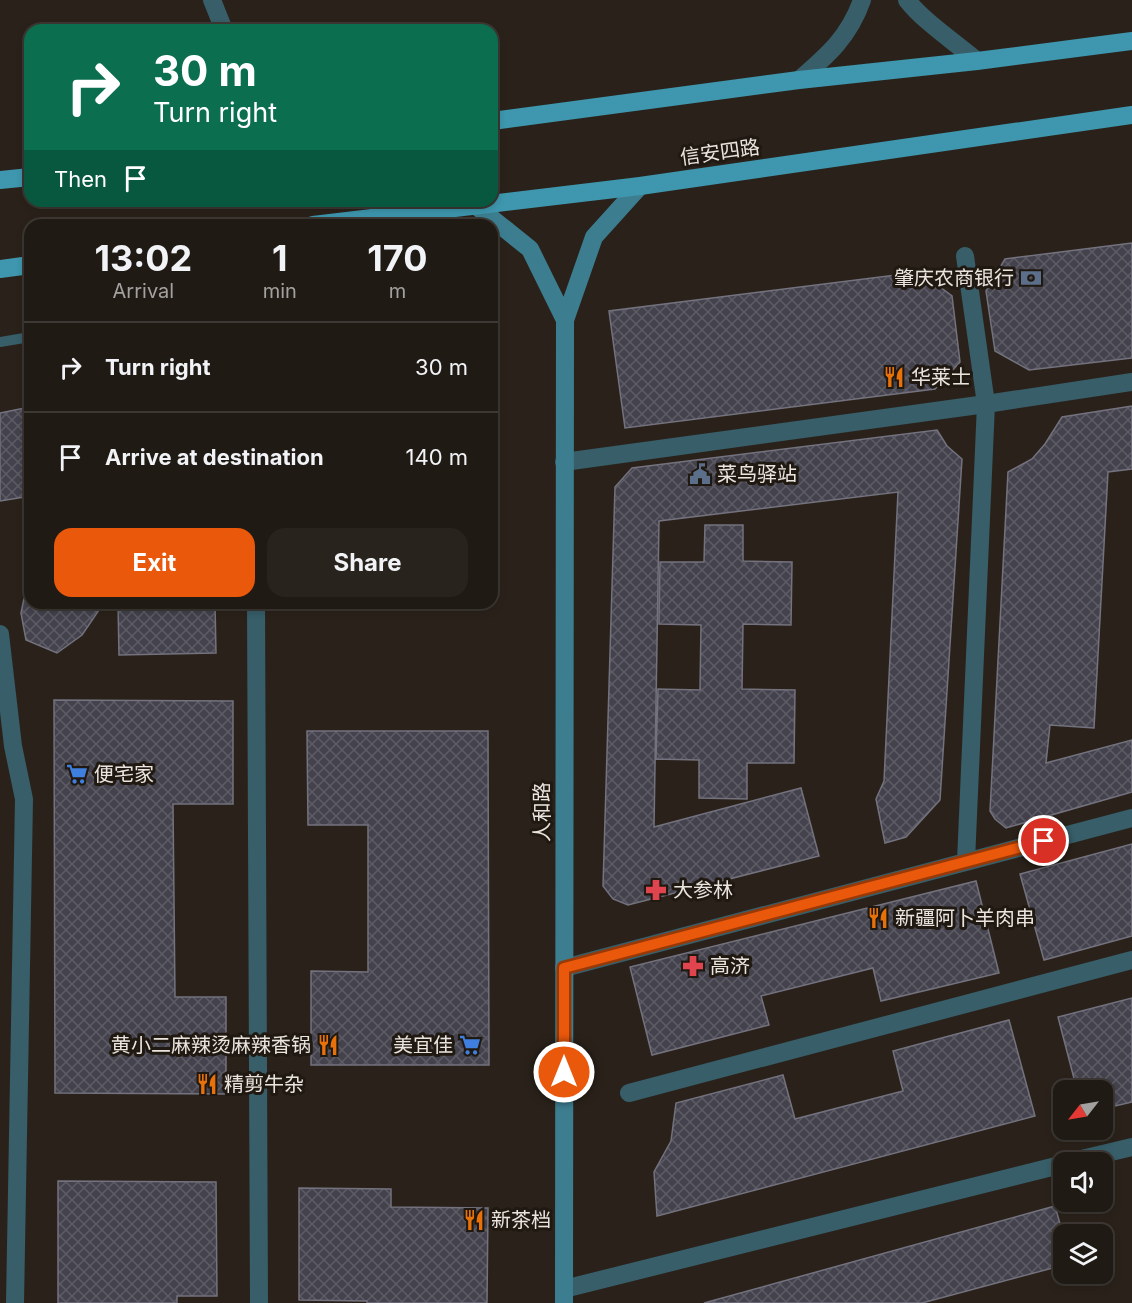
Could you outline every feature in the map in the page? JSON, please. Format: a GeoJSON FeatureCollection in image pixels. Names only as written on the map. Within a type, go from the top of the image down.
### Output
{"type":"FeatureCollection","features":[{"type":"Feature","properties":{"kind":"main road"},"geometry":{"type":"LineString","coordinates":[[498,120],[799,80],[977,61],[1132,41]]}},
{"type":"Feature","properties":{"kind":"main road","name":"信安四路"},"geometry":{"type":"LineString","coordinates":[[498,202],[640,186],[1132,115]]}},
{"type":"Feature","properties":{"kind":"main road"},"geometry":{"type":"LineString","coordinates":[[0,180],[24,178]]}},
{"type":"Feature","properties":{"kind":"main road","name":"信安四路"},"geometry":{"type":"LineString","coordinates":[[362,219],[459,207]]}},
{"type":"Feature","properties":{"kind":"main road"},"geometry":{"type":"LineString","coordinates":[[0,269],[24,266]]}},
{"type":"Feature","properties":{"kind":"street"},"geometry":{"type":"LineString","coordinates":[[212,0],[222,24]]}},
{"type":"Feature","properties":{"kind":"street"},"geometry":{"type":"LineString","coordinates":[[799,80],[830,53],[844,37],[859,11],[862,0]]}},
{"type":"Feature","properties":{"kind":"street"},"geometry":{"type":"LineString","coordinates":[[907,0],[977,61]]}},
{"type":"Feature","properties":{"kind":"street"},"geometry":{"type":"LineString","coordinates":[[565,320],[594,237],[640,186]]}},
{"type":"Feature","properties":{"kind":"street"},"geometry":{"type":"LineString","coordinates":[[478,207],[492,219]]}},
{"type":"Feature","properties":{"kind":"street"},"geometry":{"type":"LineString","coordinates":[[498,223],[530,249],[565,320]]}},
{"type":"Feature","properties":{"kind":"street"},"geometry":{"type":"LineString","coordinates":[[965,256],[986,404],[966,861]]}},
{"type":"Feature","properties":{"kind":"street","name":"人和路"},"geometry":{"type":"LineString","coordinates":[[564,1296],[565,320]]}},
{"type":"Feature","properties":{"kind":"street"},"geometry":{"type":"LineString","coordinates":[[564,462],[1132,382]]}},
{"type":"Feature","properties":{"kind":"street"},"geometry":{"type":"LineString","coordinates":[[256,609],[259,1303]]}},
{"type":"Feature","properties":{"kind":"street"},"geometry":{"type":"LineString","coordinates":[[0,634],[13,746],[24,799],[15,1303]]}},
{"type":"Feature","properties":{"kind":"street"},"geometry":{"type":"LineString","coordinates":[[564,968],[1132,818]]}},
{"type":"Feature","properties":{"kind":"street"},"geometry":{"type":"LineString","coordinates":[[629,1093],[1132,960]]}},
{"type":"Feature","properties":{"kind":"street"},"geometry":{"type":"LineString","coordinates":[[1111,1152],[1132,1147]]}},
{"type":"Feature","properties":{"kind":"street"},"geometry":{"type":"LineString","coordinates":[[564,1296],[1053,1167]]}},
{"type":"Feature","properties":{"kind":"lane"},"geometry":{"type":"LineString","coordinates":[[0,342],[24,338]]}},
{"type":"Feature","properties":{"kind":"building"},"geometry":{"type":"Polygon","coordinates":[[[1132,243],[1132,358],[1029,370],[995,351],[986,291],[1005,259],[1132,243]]]}},
{"type":"Feature","properties":{"kind":"building"},"geometry":{"type":"Polygon","coordinates":[[[920,272],[952,296],[960,362],[935,389],[625,428],[609,311],[920,272]]]}},
{"type":"Feature","properties":{"kind":"building"},"geometry":{"type":"Polygon","coordinates":[[[1132,406],[1132,469],[1108,472],[1094,728],[1050,725],[1046,763],[1132,740],[1132,792],[1006,828],[995,819],[990,811],[1008,472],[1032,459],[1045,444],[1062,417],[1132,406]]]}},
{"type":"Feature","properties":{"kind":"building"},"geometry":{"type":"Polygon","coordinates":[[[24,408],[24,497],[0,501],[0,413],[24,408]]]}},
{"type":"Feature","properties":{"kind":"building"},"geometry":{"type":"Polygon","coordinates":[[[937,430],[947,446],[962,459],[940,800],[906,837],[885,843],[876,799],[884,781],[898,492],[659,521],[654,827],[801,788],[819,856],[628,905],[613,899],[603,886],[615,487],[632,468],[937,430]]]}},
{"type":"Feature","properties":{"kind":"building"},"geometry":{"type":"Polygon","coordinates":[[[705,525],[743,525],[743,561],[792,562],[791,625],[743,624],[742,689],[795,690],[794,763],[747,763],[747,799],[699,798],[699,760],[656,759],[658,689],[700,690],[701,625],[659,624],[660,562],[704,562],[705,525]]]}},
{"type":"Feature","properties":{"kind":"building"},"geometry":{"type":"Polygon","coordinates":[[[24,598],[24,609],[99,609],[82,635],[57,653],[26,640],[21,613],[24,598]]]}},
{"type":"Feature","properties":{"kind":"building"},"geometry":{"type":"Polygon","coordinates":[[[118,609],[215,609],[216,653],[119,655],[118,609]]]}},
{"type":"Feature","properties":{"kind":"building"},"geometry":{"type":"Polygon","coordinates":[[[54,700],[233,701],[233,804],[173,804],[175,997],[226,997],[226,1094],[55,1093],[54,700]]]}},
{"type":"Feature","properties":{"kind":"building"},"geometry":{"type":"Polygon","coordinates":[[[307,731],[488,731],[489,1065],[311,1065],[311,971],[368,972],[368,825],[308,825],[307,731]]]}},
{"type":"Feature","properties":{"kind":"building"},"geometry":{"type":"Polygon","coordinates":[[[1132,844],[1132,936],[1044,960],[1020,874],[1132,844]]]}},
{"type":"Feature","properties":{"kind":"building"},"geometry":{"type":"Polygon","coordinates":[[[976,881],[999,973],[881,1001],[873,968],[761,996],[769,1025],[652,1055],[630,967],[976,881]]]}},
{"type":"Feature","properties":{"kind":"building"},"geometry":{"type":"Polygon","coordinates":[[[1132,998],[1132,1102],[1113,1106],[1113,1080],[1074,1080],[1058,1017],[1132,998]]]}},
{"type":"Feature","properties":{"kind":"building"},"geometry":{"type":"Polygon","coordinates":[[[1009,1020],[1035,1116],[657,1216],[654,1172],[671,1141],[676,1103],[783,1075],[795,1119],[903,1091],[893,1051],[1009,1020]]]}},
{"type":"Feature","properties":{"kind":"building"},"geometry":{"type":"Polygon","coordinates":[[[58,1181],[216,1182],[217,1296],[177,1296],[177,1303],[58,1303],[58,1181]]]}},
{"type":"Feature","properties":{"kind":"building"},"geometry":{"type":"Polygon","coordinates":[[[299,1188],[391,1189],[391,1207],[488,1208],[487,1303],[367,1303],[367,1301],[299,1300],[299,1188]]]}},
{"type":"Feature","properties":{"kind":"building"},"geometry":{"type":"Polygon","coordinates":[[[1053,1207],[1053,1212],[1057,1212],[1060,1224],[1053,1224],[1053,1268],[922,1303],[704,1303],[1053,1207]]]}},
{"type":"Feature","properties":{"kind":"place","name":"肇庆农商银行"},"geometry":{"type":"Point","coordinates":[1031,278]}},
{"type":"Feature","properties":{"kind":"place","name":"华莱士"},"geometry":{"type":"Point","coordinates":[894,377]}},
{"type":"Feature","properties":{"kind":"place","name":"菜鸟驿站"},"geometry":{"type":"Point","coordinates":[700,474]}},
{"type":"Feature","properties":{"kind":"place","name":"便宅家"},"geometry":{"type":"Point","coordinates":[77,774]}},
{"type":"Feature","properties":{"kind":"place","name":"大参林"},"geometry":{"type":"Point","coordinates":[656,890]}},
{"type":"Feature","properties":{"kind":"place","name":"新疆阿卜羊肉串"},"geometry":{"type":"Point","coordinates":[878,918]}},
{"type":"Feature","properties":{"kind":"place","name":"高济"},"geometry":{"type":"Point","coordinates":[693,966]}},
{"type":"Feature","properties":{"kind":"place","name":"黄小二麻辣烫麻辣香锅"},"geometry":{"type":"Point","coordinates":[328,1045]}},
{"type":"Feature","properties":{"kind":"place","name":"美宜佳"},"geometry":{"type":"Point","coordinates":[470,1045]}},
{"type":"Feature","properties":{"kind":"place","name":"精剪牛杂"},"geometry":{"type":"Point","coordinates":[207,1084]}},
{"type":"Feature","properties":{"kind":"place","name":"新茶档"},"geometry":{"type":"Point","coordinates":[474,1220]}},
{"type":"Feature","properties":{"kind":"route"},"geometry":{"type":"LineString","coordinates":[[564,1072],[564,968],[1044,841]]}}]}
